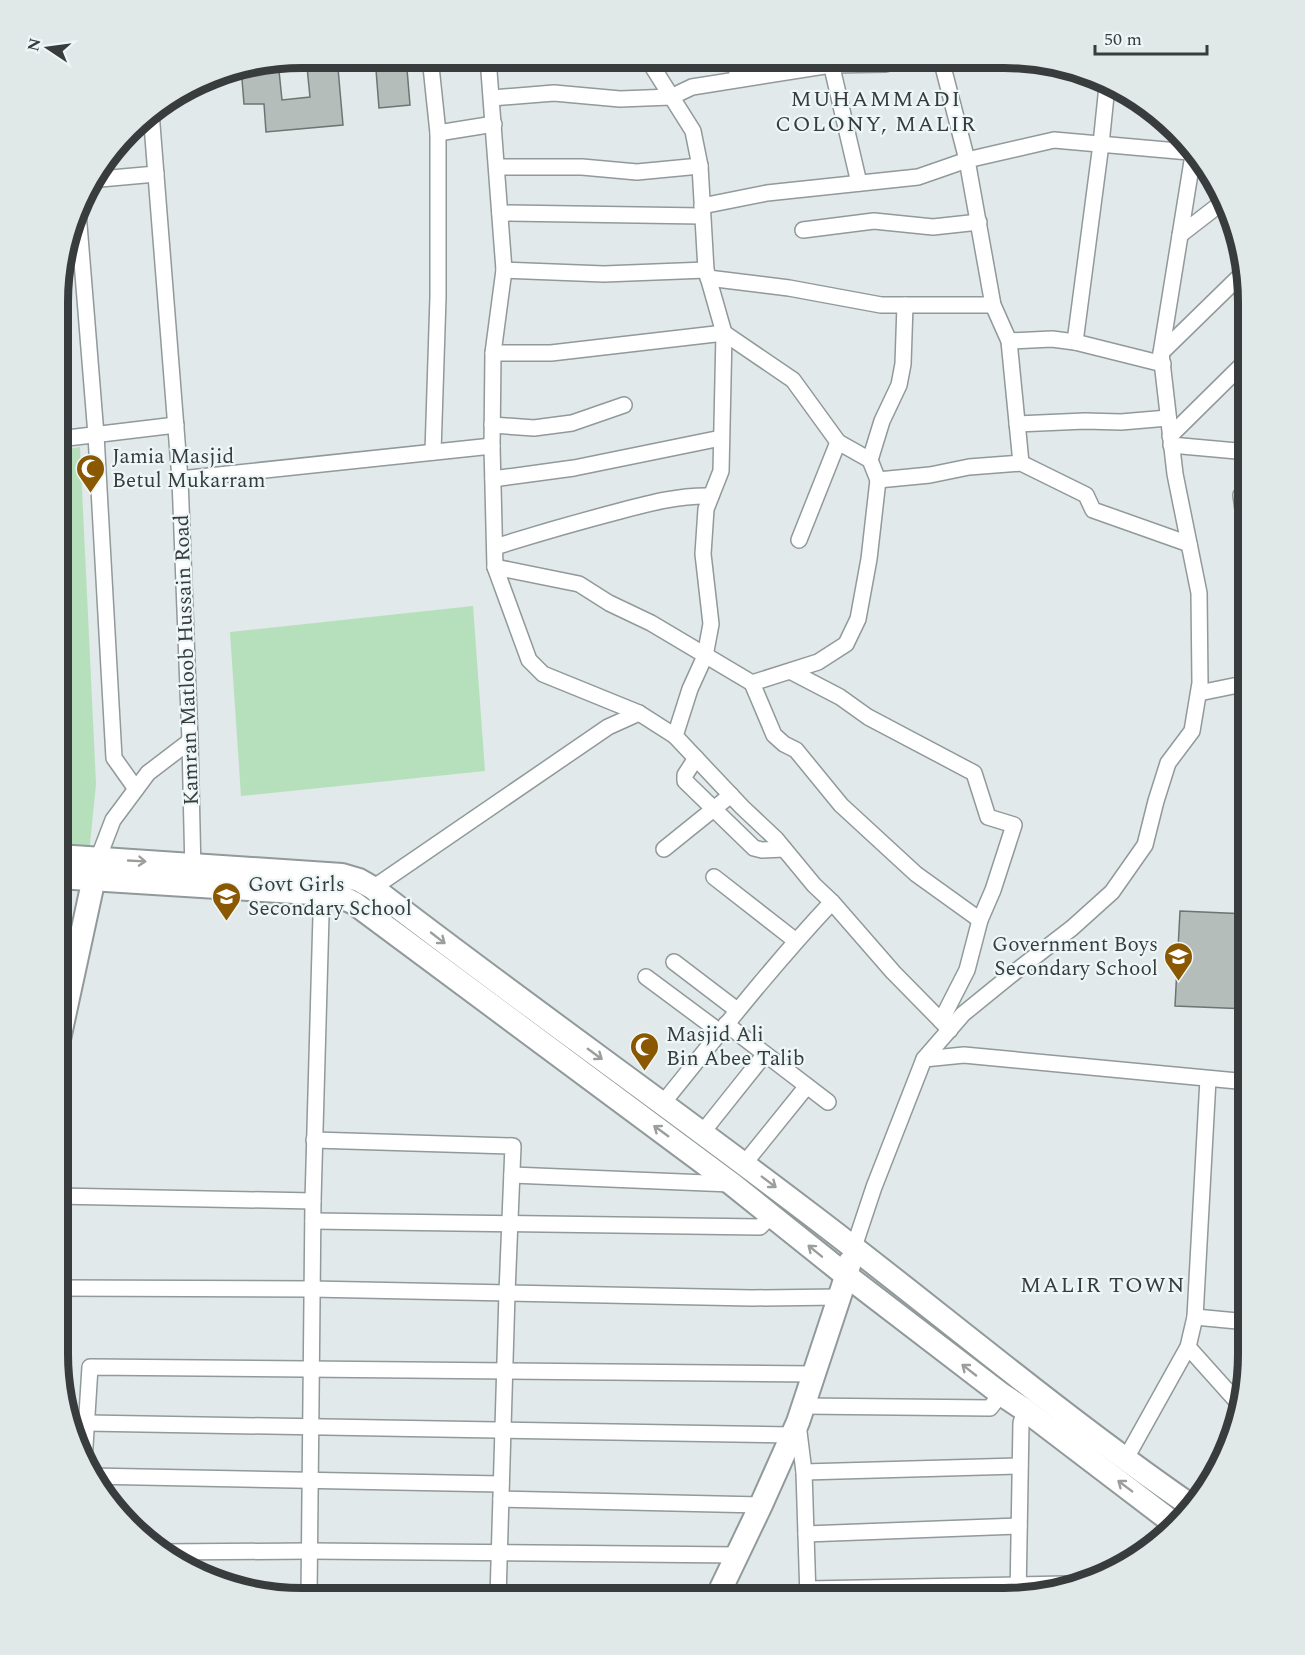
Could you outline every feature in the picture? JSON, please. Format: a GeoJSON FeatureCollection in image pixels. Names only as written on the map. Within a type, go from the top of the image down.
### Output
{"type":"FeatureCollection","features":[{"type":"Feature","properties":{"kind":"main road"},"geometry":{"type":"LineString","coordinates":[[68,859],[96,869]]}},
{"type":"Feature","properties":{"kind":"main road"},"geometry":{"type":"LineString","coordinates":[[68,965],[96,869]]}},
{"type":"Feature","properties":{"kind":"main road"},"geometry":{"type":"LineString","coordinates":[[68,874],[96,869],[193,875],[342,875],[374,888],[474,966],[517,1011],[771,1216],[1001,1394],[1169,1519]]}},
{"type":"Feature","properties":{"kind":"main road"},"geometry":{"type":"LineString","coordinates":[[193,875],[327,894],[354,903],[517,1011],[663,1103],[854,1247],[1125,1460],[1185,1501]]}},
{"type":"Feature","properties":{"kind":"main road"},"geometry":{"type":"LineString","coordinates":[[722,1588],[798,1421],[840,1297],[854,1247]]}},
{"type":"Feature","properties":{"kind":"street"},"geometry":{"type":"LineString","coordinates":[[431,68],[438,133],[438,297],[434,452]]}},
{"type":"Feature","properties":{"kind":"street"},"geometry":{"type":"LineString","coordinates":[[489,68],[504,270],[494,353],[492,446],[495,567],[529,660],[543,674],[639,713],[675,736],[776,839],[814,885],[832,902],[893,972],[945,1025]]}},
{"type":"Feature","properties":{"kind":"street"},"geometry":{"type":"LineString","coordinates":[[653,68],[693,131],[700,166],[707,274],[724,333],[721,471],[706,509],[704,554],[711,624],[705,656],[690,689],[675,736]]}},
{"type":"Feature","properties":{"kind":"street"},"geometry":{"type":"LineString","coordinates":[[735,68],[739,80]]}},
{"type":"Feature","properties":{"kind":"street"},"geometry":{"type":"LineString","coordinates":[[492,98],[554,93],[620,99],[671,97],[692,87],[800,68]]}},
{"type":"Feature","properties":{"kind":"street"},"geometry":{"type":"LineString","coordinates":[[831,68],[859,183]]}},
{"type":"Feature","properties":{"kind":"street"},"geometry":{"type":"LineString","coordinates":[[943,68],[967,160],[993,305],[1009,341],[1021,463]]}},
{"type":"Feature","properties":{"kind":"street"},"geometry":{"type":"LineString","coordinates":[[1075,342],[1106,92]]}},
{"type":"Feature","properties":{"kind":"street","name":"Kamran Matloob Hussain Road"},"geometry":{"type":"LineString","coordinates":[[152,122],[180,479],[193,875]]}},
{"type":"Feature","properties":{"kind":"street"},"geometry":{"type":"LineString","coordinates":[[438,133],[494,124]]}},
{"type":"Feature","properties":{"kind":"street"},"geometry":{"type":"LineString","coordinates":[[500,213],[702,211],[767,192],[918,177],[967,160],[1054,140],[1183,151]]}},
{"type":"Feature","properties":{"kind":"street"},"geometry":{"type":"LineString","coordinates":[[945,1025],[963,1014],[1072,928],[1112,892],[1145,844],[1168,763],[1192,731],[1200,682],[1199,593],[1174,474],[1162,359],[1192,163]]}},
{"type":"Feature","properties":{"kind":"street"},"geometry":{"type":"LineString","coordinates":[[497,167],[582,167],[637,172],[700,166]]}},
{"type":"Feature","properties":{"kind":"street"},"geometry":{"type":"LineString","coordinates":[[102,179],[156,174]]}},
{"type":"Feature","properties":{"kind":"street"},"geometry":{"type":"LineString","coordinates":[[1180,235],[1217,206]]}},
{"type":"Feature","properties":{"kind":"street"},"geometry":{"type":"LineString","coordinates":[[803,230],[874,221],[933,227],[979,222]]}},
{"type":"Feature","properties":{"kind":"street"},"geometry":{"type":"LineString","coordinates":[[79,228],[96,435],[114,758],[136,789]]}},
{"type":"Feature","properties":{"kind":"street"},"geometry":{"type":"LineString","coordinates":[[504,270],[604,274],[707,274],[881,305],[993,305]]}},
{"type":"Feature","properties":{"kind":"street"},"geometry":{"type":"LineString","coordinates":[[1162,359],[1236,280]]}},
{"type":"Feature","properties":{"kind":"street"},"geometry":{"type":"LineString","coordinates":[[870,460],[882,421],[898,385],[903,364],[904,305]]}},
{"type":"Feature","properties":{"kind":"street"},"geometry":{"type":"LineString","coordinates":[[494,353],[551,353],[724,333],[793,380],[838,442],[870,460],[878,480],[869,559],[858,619],[846,645],[819,662],[752,683]]}},
{"type":"Feature","properties":{"kind":"street"},"geometry":{"type":"LineString","coordinates":[[1009,341],[1052,339],[1162,359]]}},
{"type":"Feature","properties":{"kind":"street"},"geometry":{"type":"LineString","coordinates":[[1171,441],[1238,370]]}},
{"type":"Feature","properties":{"kind":"street"},"geometry":{"type":"LineString","coordinates":[[492,425],[534,428],[572,423],[624,405]]}},
{"type":"Feature","properties":{"kind":"street"},"geometry":{"type":"LineString","coordinates":[[1017,424],[1085,420],[1121,422],[1168,418]]}},
{"type":"Feature","properties":{"kind":"street"},"geometry":{"type":"LineString","coordinates":[[68,438],[176,425]]}},
{"type":"Feature","properties":{"kind":"street"},"geometry":{"type":"LineString","coordinates":[[493,478],[574,468],[721,438]]}},
{"type":"Feature","properties":{"kind":"street"},"geometry":{"type":"LineString","coordinates":[[1171,441],[1238,451]]}},
{"type":"Feature","properties":{"kind":"street"},"geometry":{"type":"LineString","coordinates":[[799,540],[838,442]]}},
{"type":"Feature","properties":{"kind":"street"},"geometry":{"type":"LineString","coordinates":[[180,479],[492,446]]}},
{"type":"Feature","properties":{"kind":"street"},"geometry":{"type":"LineString","coordinates":[[878,480],[930,475],[969,467],[1021,463],[1086,495],[1094,510],[1189,544]]}},
{"type":"Feature","properties":{"kind":"street"},"geometry":{"type":"LineString","coordinates":[[495,547],[657,501],[695,495],[711,496]]}},
{"type":"Feature","properties":{"kind":"street"},"geometry":{"type":"LineString","coordinates":[[495,567],[579,584],[609,603],[651,623],[752,683],[774,735],[784,744],[796,750],[841,805],[916,874],[980,920]]}},
{"type":"Feature","properties":{"kind":"street"},"geometry":{"type":"LineString","coordinates":[[792,672],[840,697],[868,717],[974,773],[988,817],[1014,825],[993,890],[980,920],[967,970],[945,1025],[924,1059],[874,1187],[854,1247]]}},
{"type":"Feature","properties":{"kind":"street"},"geometry":{"type":"LineString","coordinates":[[1199,693],[1238,685]]}},
{"type":"Feature","properties":{"kind":"street"},"geometry":{"type":"LineString","coordinates":[[374,888],[608,727],[639,713]]}},
{"type":"Feature","properties":{"kind":"street"},"geometry":{"type":"LineString","coordinates":[[96,869],[113,820],[148,773],[190,741]]}},
{"type":"Feature","properties":{"kind":"street"},"geometry":{"type":"LineString","coordinates":[[696,758],[685,774],[685,781],[754,848],[784,849]]}},
{"type":"Feature","properties":{"kind":"street"},"geometry":{"type":"LineString","coordinates":[[664,849],[731,795]]}},
{"type":"Feature","properties":{"kind":"street"},"geometry":{"type":"LineString","coordinates":[[714,877],[796,941]]}},
{"type":"Feature","properties":{"kind":"street"},"geometry":{"type":"LineString","coordinates":[[309,1588],[314,1140],[321,915],[327,894]]}},
{"type":"Feature","properties":{"kind":"street"},"geometry":{"type":"LineString","coordinates":[[663,1103],[737,1010],[832,902]]}},
{"type":"Feature","properties":{"kind":"street"},"geometry":{"type":"LineString","coordinates":[[674,962],[737,1010]]}},
{"type":"Feature","properties":{"kind":"street"},"geometry":{"type":"LineString","coordinates":[[646,977],[765,1054],[828,1102]]}},
{"type":"Feature","properties":{"kind":"street"},"geometry":{"type":"LineString","coordinates":[[702,1132],[765,1054]]}},
{"type":"Feature","properties":{"kind":"street"},"geometry":{"type":"LineString","coordinates":[[924,1059],[964,1055],[1238,1081]]}},
{"type":"Feature","properties":{"kind":"street"},"geometry":{"type":"LineString","coordinates":[[1125,1460],[1188,1347],[1195,1317],[1208,1079]]}},
{"type":"Feature","properties":{"kind":"street"},"geometry":{"type":"LineString","coordinates":[[744,1164],[807,1086]]}},
{"type":"Feature","properties":{"kind":"street"},"geometry":{"type":"LineString","coordinates":[[314,1140],[513,1146],[498,1588]]}},
{"type":"Feature","properties":{"kind":"street"},"geometry":{"type":"LineString","coordinates":[[512,1175],[732,1184]]}},
{"type":"Feature","properties":{"kind":"street"},"geometry":{"type":"LineString","coordinates":[[68,1196],[313,1202]]}},
{"type":"Feature","properties":{"kind":"street"},"geometry":{"type":"LineString","coordinates":[[313,1221],[760,1227],[771,1216]]}},
{"type":"Feature","properties":{"kind":"street"},"geometry":{"type":"LineString","coordinates":[[68,1288],[311,1289],[752,1298],[840,1297]]}},
{"type":"Feature","properties":{"kind":"street"},"geometry":{"type":"LineString","coordinates":[[1195,1317],[1238,1321]]}},
{"type":"Feature","properties":{"kind":"street"},"geometry":{"type":"LineString","coordinates":[[1188,1347],[1233,1397]]}},
{"type":"Feature","properties":{"kind":"street"},"geometry":{"type":"LineString","coordinates":[[85,1444],[90,1367],[814,1374]]}},
{"type":"Feature","properties":{"kind":"street"},"geometry":{"type":"LineString","coordinates":[[87,1423],[503,1430],[798,1421],[990,1408],[1001,1394]]}},
{"type":"Feature","properties":{"kind":"street"},"geometry":{"type":"LineString","coordinates":[[1018,1587],[1021,1423],[1025,1410]]}},
{"type":"Feature","properties":{"kind":"street"},"geometry":{"type":"LineString","coordinates":[[798,1421],[804,1472],[808,1588]]}},
{"type":"Feature","properties":{"kind":"street"},"geometry":{"type":"LineString","coordinates":[[804,1472],[1020,1466]]}},
{"type":"Feature","properties":{"kind":"street"},"geometry":{"type":"LineString","coordinates":[[103,1476],[310,1481],[761,1505]]}},
{"type":"Feature","properties":{"kind":"street"},"geometry":{"type":"LineString","coordinates":[[806,1534],[1019,1526]]}},
{"type":"Feature","properties":{"kind":"street"},"geometry":{"type":"LineString","coordinates":[[177,1552],[310,1551],[737,1556]]}},
{"type":"Feature","properties":{"kind":"green space"},"geometry":{"type":"Polygon","coordinates":[[[80,447],[96,784],[89,854],[68,853],[68,449],[80,447]]]}},
{"type":"Feature","properties":{"kind":"green space"},"geometry":{"type":"Polygon","coordinates":[[[473,606],[485,771],[241,796],[230,632],[473,606]]]}},
{"type":"Feature","properties":{"kind":"building"},"geometry":{"type":"Polygon","coordinates":[[[307,68],[338,68],[343,125],[266,132],[264,104],[244,104],[242,75],[279,69],[282,100],[310,97],[307,68]]]}},
{"type":"Feature","properties":{"kind":"building"},"geometry":{"type":"Polygon","coordinates":[[[376,68],[407,68],[410,105],[379,108],[376,68]]]}},
{"type":"Feature","properties":{"kind":"building"},"geometry":{"type":"Polygon","coordinates":[[[1180,911],[1238,914],[1238,1009],[1175,1006],[1180,911]]]}},
{"type":"Feature","properties":{"kind":"place","name":"Jamia Masjid Betul Mukarram"},"geometry":{"type":"Point","coordinates":[91,494]}},
{"type":"Feature","properties":{"kind":"place","name":"Govt Girls Secondary School"},"geometry":{"type":"Point","coordinates":[227,922]}},
{"type":"Feature","properties":{"kind":"place","name":"Government Boys Secondary School"},"geometry":{"type":"Point","coordinates":[1179,982]}},
{"type":"Feature","properties":{"kind":"place","name":"Masjid Ali Bin Abee Talib"},"geometry":{"type":"Point","coordinates":[645,1072]}},
{"type":"Feature","properties":{"kind":"district","name":"MUHAMMADI COLONY, MALIR"},"geometry":{"type":"Point","coordinates":[876,110]}},
{"type":"Feature","properties":{"kind":"district","name":"MALIR TOWN"},"geometry":{"type":"Point","coordinates":[1103,1284]}}]}
